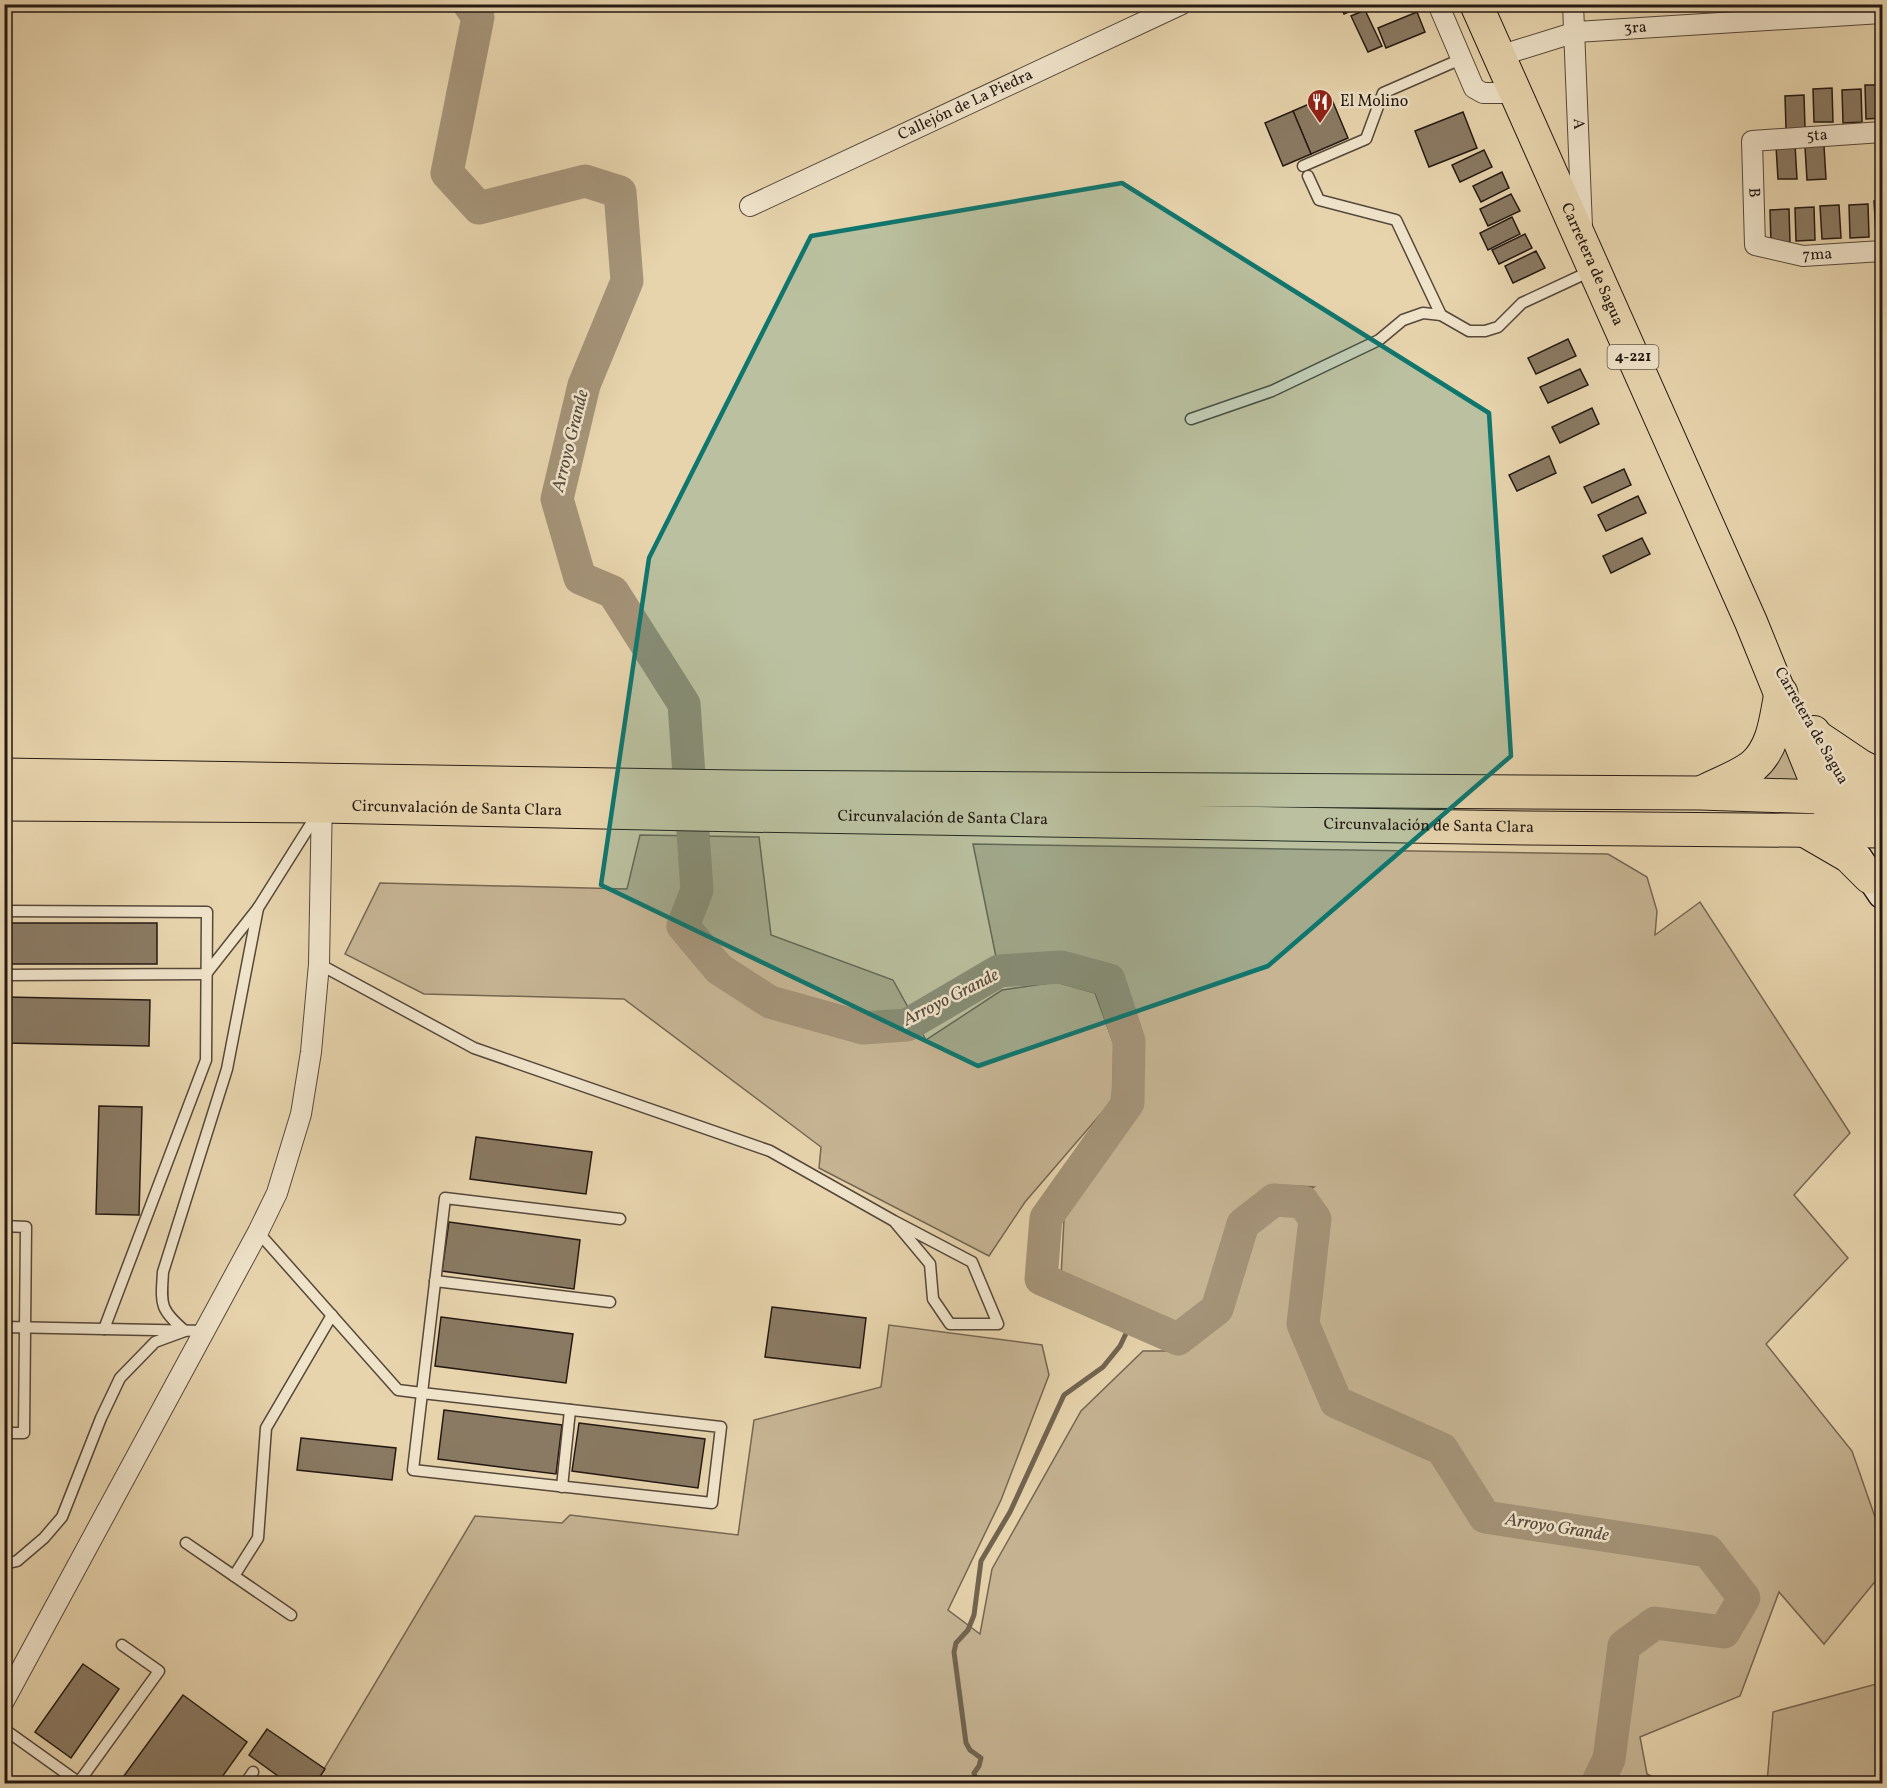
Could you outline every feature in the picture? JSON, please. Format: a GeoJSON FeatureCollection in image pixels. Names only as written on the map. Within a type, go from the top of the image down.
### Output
{"type":"FeatureCollection","features":[{"type":"Feature","properties":{"kind":"highway"},"geometry":{"type":"LineString","coordinates":[[1700,793],[1752,766],[1767,749],[1781,693]]}},
{"type":"Feature","properties":{"kind":"highway"},"geometry":{"type":"LineString","coordinates":[[1817,737],[1860,766],[1882,777]]}},
{"type":"Feature","properties":{"kind":"highway","name":"Circunvalación de Santa Clara"},"geometry":{"type":"LineString","coordinates":[[4,775],[322,792],[739,801],[1528,828],[1805,830],[1872,852]]}},
{"type":"Feature","properties":{"kind":"highway","name":"Circunvalación de Santa Clara"},"geometry":{"type":"LineString","coordinates":[[4,804],[322,792]]}},
{"type":"Feature","properties":{"kind":"highway","name":"Circunvalación de Santa Clara"},"geometry":{"type":"LineString","coordinates":[[739,801],[1700,793],[1853,798]]}},
{"type":"Feature","properties":{"kind":"highway"},"geometry":{"type":"LineString","coordinates":[[1805,830],[1849,856],[1872,852]]}},
{"type":"Feature","properties":{"kind":"main road","name":"Carretera de Sagua"},"geometry":{"type":"LineString","coordinates":[[1476,4],[1781,693],[1853,798]]}},
{"type":"Feature","properties":{"kind":"main road","name":"Carretera de Sagua"},"geometry":{"type":"LineString","coordinates":[[1751,622],[1853,798],[1872,852]]}},
{"type":"Feature","properties":{"kind":"street","name":"Callejón de La Piedra"},"geometry":{"type":"LineString","coordinates":[[750,206],[1182,4]]}},
{"type":"Feature","properties":{"kind":"street"},"geometry":{"type":"LineString","coordinates":[[1438,4],[1473,88],[1483,93],[1515,93]]}},
{"type":"Feature","properties":{"kind":"street","name":"A"},"geometry":{"type":"LineString","coordinates":[[1573,4],[1588,257]]}},
{"type":"Feature","properties":{"kind":"street","name":"3ra"},"geometry":{"type":"LineString","coordinates":[[1499,56],[1576,32],[1882,13]]}},
{"type":"Feature","properties":{"kind":"street","name":"5ta"},"geometry":{"type":"LineString","coordinates":[[1752,141],[1882,132]]}},
{"type":"Feature","properties":{"kind":"street","name":"B"},"geometry":{"type":"LineString","coordinates":[[1752,141],[1755,244]]}},
{"type":"Feature","properties":{"kind":"street","name":"7ma"},"geometry":{"type":"LineString","coordinates":[[1755,244],[1803,256],[1882,251]]}},
{"type":"Feature","properties":{"kind":"street"},"geometry":{"type":"LineString","coordinates":[[4,1701],[205,1331],[277,1193],[301,1114],[311,1052],[319,964],[322,792]]}},
{"type":"Feature","properties":{"kind":"lane"},"geometry":{"type":"LineString","coordinates":[[1441,315],[1396,220],[1319,200],[1305,171],[1366,139],[1383,93],[1461,59]]}},
{"type":"Feature","properties":{"kind":"lane"},"geometry":{"type":"LineString","coordinates":[[1191,419],[1272,391],[1379,340],[1403,320],[1423,313],[1441,315],[1469,331],[1485,331],[1498,327],[1522,303],[1588,257]]}},
{"type":"Feature","properties":{"kind":"lane"},"geometry":{"type":"LineString","coordinates":[[206,974],[258,908],[322,792]]}},
{"type":"Feature","properties":{"kind":"lane"},"geometry":{"type":"LineString","coordinates":[[185,1331],[171,1319],[161,1302],[163,1272],[227,1069],[258,908]]}},
{"type":"Feature","properties":{"kind":"lane"},"geometry":{"type":"LineString","coordinates":[[4,911],[207,912],[206,1060],[104,1329]]}},
{"type":"Feature","properties":{"kind":"lane"},"geometry":{"type":"LineString","coordinates":[[319,964],[474,1048],[771,1151],[894,1221],[972,1262],[998,1324],[950,1324],[933,1299],[930,1264],[894,1221]]}},
{"type":"Feature","properties":{"kind":"lane"},"geometry":{"type":"LineString","coordinates":[[4,975],[206,974]]}},
{"type":"Feature","properties":{"kind":"lane"},"geometry":{"type":"LineString","coordinates":[[258,1232],[398,1390],[422,1393],[570,1410],[721,1426],[712,1503],[413,1470],[422,1393],[435,1281],[444,1198],[620,1219]]}},
{"type":"Feature","properties":{"kind":"lane"},"geometry":{"type":"LineString","coordinates":[[4,1226],[26,1227],[24,1433],[4,1433]]}},
{"type":"Feature","properties":{"kind":"lane"},"geometry":{"type":"LineString","coordinates":[[435,1281],[610,1302]]}},
{"type":"Feature","properties":{"kind":"lane"},"geometry":{"type":"LineString","coordinates":[[234,1576],[258,1538],[266,1428],[332,1315]]}},
{"type":"Feature","properties":{"kind":"lane"},"geometry":{"type":"LineString","coordinates":[[4,1327],[205,1331]]}},
{"type":"Feature","properties":{"kind":"lane"},"geometry":{"type":"LineString","coordinates":[[4,1563],[17,1561],[44,1538],[62,1517],[101,1418],[120,1378],[155,1342],[185,1331]]}},
{"type":"Feature","properties":{"kind":"lane"},"geometry":{"type":"LineString","coordinates":[[562,1486],[570,1410]]}},
{"type":"Feature","properties":{"kind":"lane"},"geometry":{"type":"LineString","coordinates":[[186,1543],[291,1615]]}},
{"type":"Feature","properties":{"kind":"lane"},"geometry":{"type":"LineString","coordinates":[[4,1729],[80,1783],[159,1671],[122,1645]]}},
{"type":"Feature","properties":{"kind":"lane"},"geometry":{"type":"LineString","coordinates":[[245,1784],[253,1772]]}},
{"type":"Feature","properties":{"kind":"highlighted area"},"geometry":{"type":"Polygon","coordinates":[[[1122,183],[1489,413],[1511,756],[1268,966],[978,1066],[601,885],[649,558],[811,236],[1122,183]]]}},
{"type":"Feature","properties":{"kind":"shaded area"},"geometry":{"type":"Polygon","coordinates":[[[1785,740],[1801,787],[1739,786],[1785,740]]]}},
{"type":"Feature","properties":{"kind":"shaded area"},"geometry":{"type":"Polygon","coordinates":[[[640,835],[759,837],[771,935],[893,980],[926,1040],[1002,990],[1056,982],[1095,993],[1115,1047],[1112,1101],[1025,1202],[989,1256],[819,1168],[821,1147],[624,999],[424,994],[345,954],[380,883],[627,889],[640,835]]]}},
{"type":"Feature","properties":{"kind":"shaded area"},"geometry":{"type":"Polygon","coordinates":[[[973,844],[1608,854],[1647,877],[1657,911],[1655,935],[1700,902],[1850,1133],[1794,1195],[1848,1258],[1766,1344],[1852,1451],[1882,1537],[1882,1573],[1824,1644],[1779,1592],[1740,1696],[1640,1737],[1647,1774],[1664,1783],[315,1784],[475,1516],[562,1523],[570,1515],[738,1535],[754,1420],[881,1387],[889,1325],[1042,1345],[1049,1375],[1001,1500],[948,1610],[980,1634],[992,1569],[1081,1411],[1143,1351],[1183,1351],[1235,1301],[1254,1231],[1314,1187],[1274,1185],[1238,1213],[1206,1302],[1174,1325],[1061,1277],[1064,1219],[1138,1110],[1140,1043],[1120,975],[1058,957],[997,962],[973,844]]]}},
{"type":"Feature","properties":{"kind":"shaded area"},"geometry":{"type":"Polygon","coordinates":[[[1876,1684],[1882,1694],[1882,1783],[1767,1783],[1773,1712],[1876,1684]]]}},
{"type":"Feature","properties":{"kind":"building"},"geometry":{"type":"Polygon","coordinates":[[[1340,4],[1366,4],[1344,14],[1340,4]]]}},
{"type":"Feature","properties":{"kind":"building"},"geometry":{"type":"Polygon","coordinates":[[[1365,10],[1382,46],[1368,52],[1351,16],[1365,10]]]}},
{"type":"Feature","properties":{"kind":"building"},"geometry":{"type":"Polygon","coordinates":[[[1417,12],[1425,32],[1386,48],[1378,28],[1417,12]]]}},
{"type":"Feature","properties":{"kind":"building"},"geometry":{"type":"Polygon","coordinates":[[[1865,85],[1882,85],[1882,118],[1866,119],[1865,85]]]}},
{"type":"Feature","properties":{"kind":"building"},"geometry":{"type":"Polygon","coordinates":[[[1832,88],[1833,122],[1814,122],[1813,89],[1832,88]]]}},
{"type":"Feature","properties":{"kind":"building"},"geometry":{"type":"Polygon","coordinates":[[[1861,89],[1862,122],[1843,123],[1842,90],[1861,89]]]}},
{"type":"Feature","properties":{"kind":"building","name":"El Molino"},"geometry":{"type":"Polygon","coordinates":[[[1330,95],[1348,138],[1311,154],[1293,111],[1330,95]]]}},
{"type":"Feature","properties":{"kind":"building"},"geometry":{"type":"Polygon","coordinates":[[[1804,95],[1805,128],[1786,129],[1785,96],[1804,95]]]}},
{"type":"Feature","properties":{"kind":"building"},"geometry":{"type":"Polygon","coordinates":[[[1293,111],[1311,154],[1283,166],[1265,123],[1293,111]]]}},
{"type":"Feature","properties":{"kind":"building"},"geometry":{"type":"Polygon","coordinates":[[[1463,112],[1477,148],[1429,167],[1415,131],[1463,112]]]}},
{"type":"Feature","properties":{"kind":"building"},"geometry":{"type":"Polygon","coordinates":[[[1795,145],[1797,179],[1778,179],[1776,146],[1795,145]]]}},
{"type":"Feature","properties":{"kind":"building"},"geometry":{"type":"Polygon","coordinates":[[[1824,146],[1826,179],[1807,180],[1805,147],[1824,146]]]}},
{"type":"Feature","properties":{"kind":"building"},"geometry":{"type":"Polygon","coordinates":[[[1484,150],[1492,167],[1460,182],[1452,165],[1484,150]]]}},
{"type":"Feature","properties":{"kind":"building"},"geometry":{"type":"Polygon","coordinates":[[[1502,172],[1509,188],[1481,202],[1473,186],[1502,172]]]}},
{"type":"Feature","properties":{"kind":"building"},"geometry":{"type":"Polygon","coordinates":[[[1511,194],[1520,211],[1488,226],[1480,209],[1511,194]]]}},
{"type":"Feature","properties":{"kind":"building"},"geometry":{"type":"Polygon","coordinates":[[[1874,201],[1882,201],[1882,234],[1876,234],[1874,201]]]}},
{"type":"Feature","properties":{"kind":"building"},"geometry":{"type":"Polygon","coordinates":[[[1868,204],[1869,237],[1850,238],[1849,205],[1868,204]]]}},
{"type":"Feature","properties":{"kind":"building"},"geometry":{"type":"Polygon","coordinates":[[[1839,205],[1841,238],[1822,239],[1820,206],[1839,205]]]}},
{"type":"Feature","properties":{"kind":"building"},"geometry":{"type":"Polygon","coordinates":[[[1814,207],[1815,240],[1796,241],[1795,208],[1814,207]]]}},
{"type":"Feature","properties":{"kind":"building"},"geometry":{"type":"Polygon","coordinates":[[[1789,209],[1790,243],[1771,244],[1770,210],[1789,209]]]}},
{"type":"Feature","properties":{"kind":"building"},"geometry":{"type":"Polygon","coordinates":[[[1512,217],[1520,234],[1488,250],[1480,233],[1512,217]]]}},
{"type":"Feature","properties":{"kind":"building"},"geometry":{"type":"Polygon","coordinates":[[[1525,234],[1532,248],[1499,264],[1492,250],[1525,234]]]}},
{"type":"Feature","properties":{"kind":"building"},"geometry":{"type":"Polygon","coordinates":[[[1536,251],[1545,268],[1513,283],[1505,266],[1536,251]]]}},
{"type":"Feature","properties":{"kind":"building"},"geometry":{"type":"Polygon","coordinates":[[[1568,339],[1576,356],[1536,374],[1528,358],[1568,339]]]}},
{"type":"Feature","properties":{"kind":"building"},"geometry":{"type":"Polygon","coordinates":[[[1580,369],[1588,385],[1548,403],[1540,387],[1580,369]]]}},
{"type":"Feature","properties":{"kind":"building"},"geometry":{"type":"Polygon","coordinates":[[[1592,408],[1599,424],[1560,443],[1552,427],[1592,408]]]}},
{"type":"Feature","properties":{"kind":"building"},"geometry":{"type":"Polygon","coordinates":[[[1549,456],[1556,473],[1517,491],[1509,475],[1549,456]]]}},
{"type":"Feature","properties":{"kind":"building"},"geometry":{"type":"Polygon","coordinates":[[[1624,469],[1631,485],[1592,503],[1584,487],[1624,469]]]}},
{"type":"Feature","properties":{"kind":"building"},"geometry":{"type":"Polygon","coordinates":[[[1638,496],[1646,513],[1606,531],[1598,515],[1638,496]]]}},
{"type":"Feature","properties":{"kind":"building"},"geometry":{"type":"Polygon","coordinates":[[[1642,538],[1650,554],[1611,573],[1603,556],[1642,538]]]}},
{"type":"Feature","properties":{"kind":"building"},"geometry":{"type":"Polygon","coordinates":[[[4,923],[157,923],[157,964],[4,964],[4,923]]]}},
{"type":"Feature","properties":{"kind":"building"},"geometry":{"type":"Polygon","coordinates":[[[6,997],[150,1000],[149,1046],[5,1043],[6,997]]]}},
{"type":"Feature","properties":{"kind":"building"},"geometry":{"type":"Polygon","coordinates":[[[99,1106],[142,1107],[139,1215],[96,1214],[99,1106]]]}},
{"type":"Feature","properties":{"kind":"building"},"geometry":{"type":"Polygon","coordinates":[[[476,1137],[592,1152],[586,1194],[470,1179],[476,1137]]]}},
{"type":"Feature","properties":{"kind":"building"},"geometry":{"type":"Polygon","coordinates":[[[449,1222],[580,1240],[574,1289],[442,1271],[449,1222]]]}},
{"type":"Feature","properties":{"kind":"building"},"geometry":{"type":"Polygon","coordinates":[[[772,1307],[866,1318],[860,1368],[765,1357],[772,1307]]]}},
{"type":"Feature","properties":{"kind":"building"},"geometry":{"type":"Polygon","coordinates":[[[441,1317],[573,1334],[566,1383],[435,1366],[441,1317]]]}},
{"type":"Feature","properties":{"kind":"building"},"geometry":{"type":"Polygon","coordinates":[[[4,1348],[7,1348],[6,1414],[4,1414],[4,1348]]]}},
{"type":"Feature","properties":{"kind":"building"},"geometry":{"type":"Polygon","coordinates":[[[444,1410],[562,1425],[556,1474],[438,1459],[444,1410]]]}},
{"type":"Feature","properties":{"kind":"building"},"geometry":{"type":"Polygon","coordinates":[[[579,1423],[705,1439],[698,1488],[572,1471],[579,1423]]]}},
{"type":"Feature","properties":{"kind":"building"},"geometry":{"type":"Polygon","coordinates":[[[301,1438],[396,1448],[392,1480],[297,1470],[301,1438]]]}},
{"type":"Feature","properties":{"kind":"building"},"geometry":{"type":"Polygon","coordinates":[[[83,1664],[119,1689],[71,1758],[35,1732],[83,1664]]]}},
{"type":"Feature","properties":{"kind":"building"},"geometry":{"type":"Polygon","coordinates":[[[183,1695],[247,1742],[217,1784],[118,1784],[183,1695]]]}},
{"type":"Feature","properties":{"kind":"building"},"geometry":{"type":"Polygon","coordinates":[[[267,1729],[325,1769],[315,1784],[289,1784],[249,1755],[267,1729]]]}},
{"type":"Feature","properties":{"kind":"waterway","name":"Arroyo Grande"},"geometry":{"type":"LineString","coordinates":[[469,4],[478,17],[447,173],[479,208],[585,181],[620,192],[627,281],[584,385],[557,499],[580,578],[613,592],[684,704],[697,890],[683,926],[719,969],[770,1002],[863,1028],[907,1025],[999,971],[1061,967],[1109,980],[1129,1041],[1128,1103],[1046,1218],[1041,1279],[1178,1339],[1217,1309],[1243,1224],[1274,1200],[1303,1202],[1315,1219],[1303,1324],[1336,1402],[1442,1449],[1485,1517],[1708,1551],[1744,1598],[1724,1632],[1655,1623],[1624,1646],[1609,1759],[1597,1784]]}},
{"type":"Feature","properties":{"kind":"waterway"},"geometry":{"type":"LineString","coordinates":[[977,1784],[974,1773],[981,1758],[970,1750],[966,1743],[954,1652],[956,1643],[968,1630],[974,1615],[981,1561],[1010,1512],[1064,1395],[1103,1367],[1120,1346],[1133,1319]]}},
{"type":"Feature","properties":{"kind":"place","name":"El Molino"},"geometry":{"type":"Point","coordinates":[1320,125]}}]}
